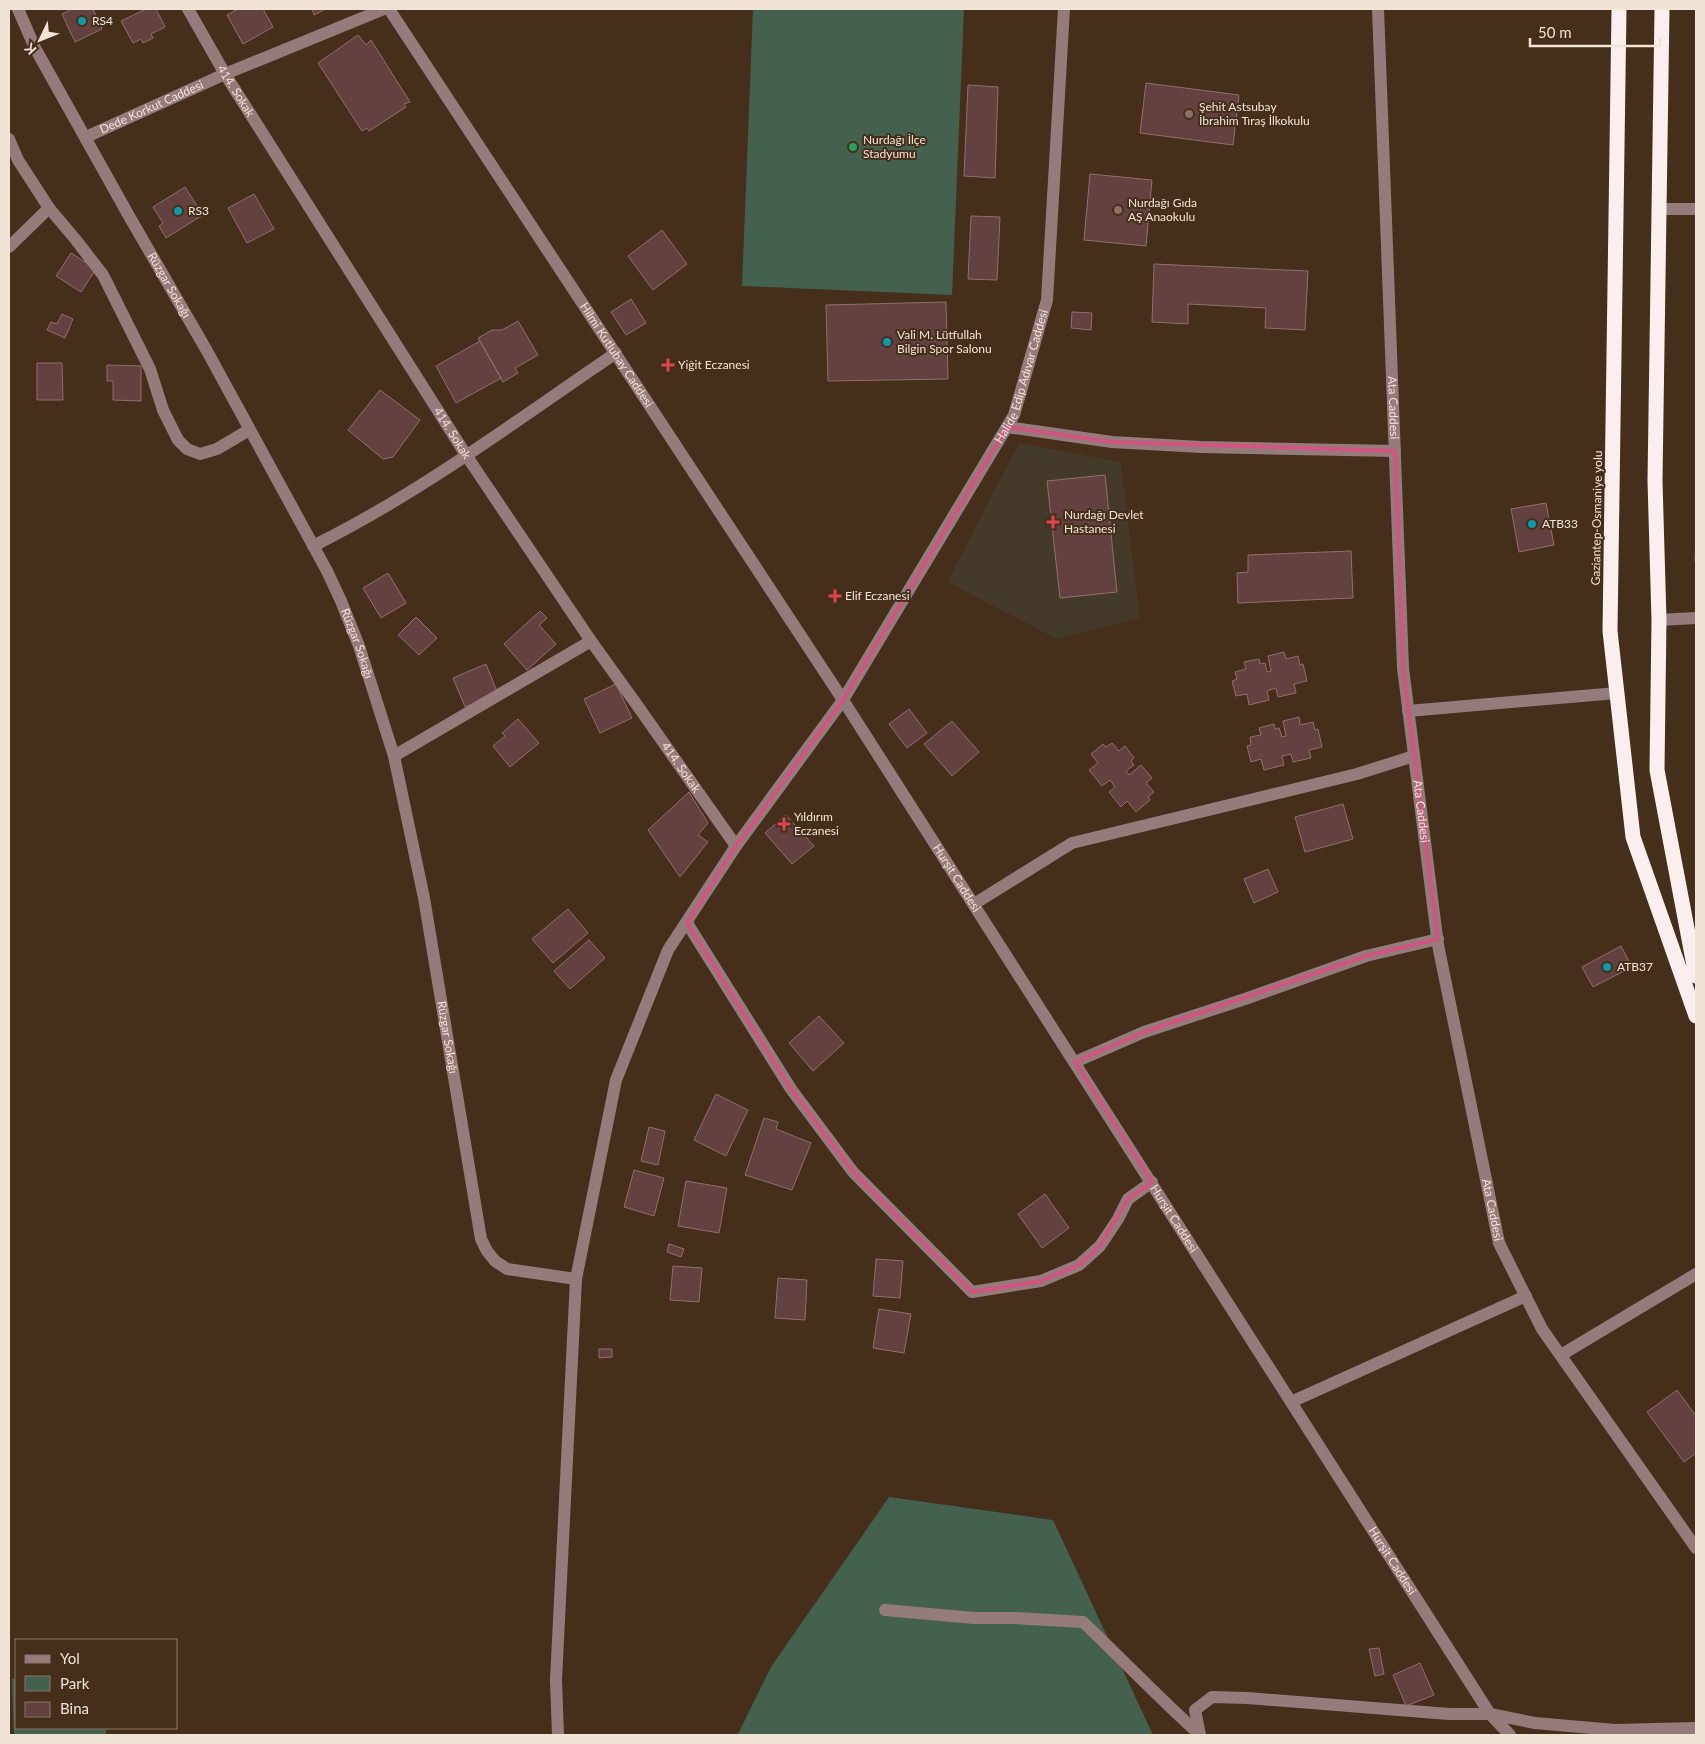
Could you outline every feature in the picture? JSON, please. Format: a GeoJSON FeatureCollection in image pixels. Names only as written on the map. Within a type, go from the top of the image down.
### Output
{"type":"FeatureCollection","features":[{"type":"Feature","properties":{"kind":"highway","name":"Gaziantep-Osmaniye yolu"},"geometry":{"type":"LineString","coordinates":[[1619,9],[1610,631],[1633,837],[1696,1016]]}},
{"type":"Feature","properties":{"kind":"highway"},"geometry":{"type":"LineString","coordinates":[[1662,9],[1655,481],[1659,620],[1657,770],[1696,976]]}},
{"type":"Feature","properties":{"kind":"street","name":"Rüzgar Sokağı"},"geometry":{"type":"LineString","coordinates":[[18,9],[35,48],[86,137],[128,216],[207,351],[313,546],[341,602],[359,646],[394,756],[424,898],[481,1240],[495,1261],[506,1269],[576,1279]]}},
{"type":"Feature","properties":{"kind":"street","name":"414. Sokak"},"geometry":{"type":"LineString","coordinates":[[188,9],[225,74],[466,455],[590,641],[637,704],[736,846]]}},
{"type":"Feature","properties":{"kind":"street","name":"Dede Korkut Caddesi"},"geometry":{"type":"LineString","coordinates":[[86,137],[225,74],[384,9]]}},
{"type":"Feature","properties":{"kind":"street","name":"Hilmi Kutlubay Caddesi"},"geometry":{"type":"LineString","coordinates":[[389,9],[843,700]]}},
{"type":"Feature","properties":{"kind":"street","name":"Halide Edip Adıvar Caddesi"},"geometry":{"type":"LineString","coordinates":[[558,1735],[556,1680],[576,1279],[616,1080],[668,950],[736,846],[843,700],[1014,415],[1047,300],[1064,9]]}},
{"type":"Feature","properties":{"kind":"street","name":"Ata Caddesi"},"geometry":{"type":"LineString","coordinates":[[1378,9],[1403,668],[1438,938],[1499,1243],[1542,1329],[1696,1548]]}},
{"type":"Feature","properties":{"kind":"street"},"geometry":{"type":"LineString","coordinates":[[9,139],[18,160],[50,208],[103,275],[150,369],[163,410],[178,440],[187,449],[200,454],[217,449],[249,430]]}},
{"type":"Feature","properties":{"kind":"street"},"geometry":{"type":"LineString","coordinates":[[9,247],[50,208]]}},
{"type":"Feature","properties":{"kind":"street"},"geometry":{"type":"LineString","coordinates":[[1659,209],[1696,208]]}},
{"type":"Feature","properties":{"kind":"street"},"geometry":{"type":"LineString","coordinates":[[313,546],[344,531],[383,508],[466,455],[616,354]]}},
{"type":"Feature","properties":{"kind":"street"},"geometry":{"type":"LineString","coordinates":[[1007,427],[1076,435],[1096,440],[1142,444],[1395,451]]}},
{"type":"Feature","properties":{"kind":"street"},"geometry":{"type":"LineString","coordinates":[[1659,620],[1696,618]]}},
{"type":"Feature","properties":{"kind":"street"},"geometry":{"type":"LineString","coordinates":[[394,756],[590,641]]}},
{"type":"Feature","properties":{"kind":"street"},"geometry":{"type":"LineString","coordinates":[[1408,711],[1617,693]]}},
{"type":"Feature","properties":{"kind":"street","name":"Hurşit Caddesi"},"geometry":{"type":"LineString","coordinates":[[843,700],[1490,1714],[1510,1735]]}},
{"type":"Feature","properties":{"kind":"street"},"geometry":{"type":"LineString","coordinates":[[974,904],[1072,844],[1357,774],[1414,756]]}},
{"type":"Feature","properties":{"kind":"street"},"geometry":{"type":"LineString","coordinates":[[687,923],[791,1089],[853,1172],[972,1292],[1042,1281],[1079,1266],[1100,1246],[1118,1219],[1128,1199],[1152,1182]]}},
{"type":"Feature","properties":{"kind":"street"},"geometry":{"type":"LineString","coordinates":[[1075,1062],[1144,1032],[1366,956],[1438,938]]}},
{"type":"Feature","properties":{"kind":"street"},"geometry":{"type":"LineString","coordinates":[[1561,1355],[1696,1274]]}},
{"type":"Feature","properties":{"kind":"street"},"geometry":{"type":"LineString","coordinates":[[1291,1402],[1526,1296]]}},
{"type":"Feature","properties":{"kind":"street"},"geometry":{"type":"LineString","coordinates":[[885,1610],[974,1618],[1023,1618],[1083,1622],[1200,1735]]}},
{"type":"Feature","properties":{"kind":"street"},"geometry":{"type":"LineString","coordinates":[[1169,1707],[1195,1710],[1212,1697],[1247,1698],[1449,1714],[1490,1714],[1535,1723],[1615,1730],[1696,1728]]}},
{"type":"Feature","properties":{"kind":"street"},"geometry":{"type":"LineString","coordinates":[[1195,1710],[1200,1735]]}},
{"type":"Feature","properties":{"kind":"highlighted area"},"geometry":{"type":"Polygon","coordinates":[[[1007,427],[1112,442],[1395,451],[1403,668],[1438,939],[1366,956],[1144,1032],[1075,1062],[1152,1182],[1128,1199],[1100,1246],[1079,1265],[1041,1281],[972,1292],[853,1172],[791,1089],[687,923],[736,846],[843,700],[1007,427]]]}},
{"type":"Feature","properties":{"kind":"shaded area","name":"Nurdağı Devlet Hastanesi"},"geometry":{"type":"Polygon","coordinates":[[[1019,443],[1121,462],[1140,618],[1057,639],[947,582],[1019,443]]]}},
{"type":"Feature","properties":{"kind":"green space","name":"Nurdağı İlçe Stadyumu"},"geometry":{"type":"Polygon","coordinates":[[[753,9],[964,9],[952,295],[742,286],[753,9]]]}},
{"type":"Feature","properties":{"kind":"green space"},"geometry":{"type":"Polygon","coordinates":[[[889,1497],[1053,1520],[1153,1735],[736,1735],[771,1667],[889,1497]]]}},
{"type":"Feature","properties":{"kind":"green space"},"geometry":{"type":"Polygon","coordinates":[[[12,1679],[15,1679],[15,1729],[106,1729],[106,1735],[14,1735],[12,1679]]]}},
{"type":"Feature","properties":{"kind":"building","name":"RS4"},"geometry":{"type":"Polygon","coordinates":[[[72,9],[93,9],[102,29],[75,42],[62,14],[72,9]]]}},
{"type":"Feature","properties":{"kind":"building"},"geometry":{"type":"Polygon","coordinates":[[[146,9],[156,9],[165,27],[151,34],[153,38],[143,43],[141,39],[133,43],[121,21],[146,9]]]}},
{"type":"Feature","properties":{"kind":"building"},"geometry":{"type":"Polygon","coordinates":[[[238,9],[263,9],[273,27],[243,44],[227,15],[238,9]]]}},
{"type":"Feature","properties":{"kind":"building"},"geometry":{"type":"Polygon","coordinates":[[[312,9],[326,9],[314,15],[312,9]]]}},
{"type":"Feature","properties":{"kind":"building"},"geometry":{"type":"Polygon","coordinates":[[[358,35],[366,45],[371,40],[410,102],[404,104],[406,107],[369,131],[367,128],[362,131],[318,63],[358,35]]]}},
{"type":"Feature","properties":{"kind":"building","name":"Şehit Astsubay İbrahim Tıraş İlkokulu"},"geometry":{"type":"Polygon","coordinates":[[[1146,83],[1239,95],[1233,145],[1140,133],[1146,83]]]}},
{"type":"Feature","properties":{"kind":"building"},"geometry":{"type":"Polygon","coordinates":[[[968,85],[998,87],[995,178],[964,176],[968,85]]]}},
{"type":"Feature","properties":{"kind":"building","name":"Nurdağı Gıda AŞ Anaokulu"},"geometry":{"type":"Polygon","coordinates":[[[1090,174],[1152,180],[1146,246],[1084,240],[1090,174]]]}},
{"type":"Feature","properties":{"kind":"building","name":"RS3"},"geometry":{"type":"Polygon","coordinates":[[[185,187],[203,215],[166,238],[159,226],[163,223],[153,207],[185,187]]]}},
{"type":"Feature","properties":{"kind":"building"},"geometry":{"type":"Polygon","coordinates":[[[254,194],[274,229],[247,243],[228,208],[254,194]]]}},
{"type":"Feature","properties":{"kind":"building"},"geometry":{"type":"Polygon","coordinates":[[[971,216],[1000,217],[997,280],[968,279],[971,216]]]}},
{"type":"Feature","properties":{"kind":"building"},"geometry":{"type":"Polygon","coordinates":[[[662,230],[687,264],[653,290],[628,256],[662,230]]]}},
{"type":"Feature","properties":{"kind":"building"},"geometry":{"type":"Polygon","coordinates":[[[71,253],[96,269],[81,292],[56,276],[71,253]]]}},
{"type":"Feature","properties":{"kind":"building"},"geometry":{"type":"Polygon","coordinates":[[[1154,264],[1308,271],[1305,330],[1265,328],[1266,308],[1188,304],[1188,324],[1152,322],[1154,264]]]}},
{"type":"Feature","properties":{"kind":"building"},"geometry":{"type":"Polygon","coordinates":[[[631,299],[646,323],[626,335],[611,312],[631,299]]]}},
{"type":"Feature","properties":{"kind":"building","name":"Vali M. Lütfullah Bilgin Spor Salonu"},"geometry":{"type":"Polygon","coordinates":[[[946,302],[948,379],[828,381],[826,305],[946,302]]]}},
{"type":"Feature","properties":{"kind":"building"},"geometry":{"type":"Polygon","coordinates":[[[1072,312],[1092,313],[1091,330],[1071,328],[1072,312]]]}},
{"type":"Feature","properties":{"kind":"building"},"geometry":{"type":"Polygon","coordinates":[[[62,314],[73,319],[65,338],[47,330],[51,322],[57,324],[62,314]]]}},
{"type":"Feature","properties":{"kind":"building"},"geometry":{"type":"Polygon","coordinates":[[[518,321],[538,355],[515,368],[518,373],[503,382],[478,338],[492,330],[502,330],[518,321]]]}},
{"type":"Feature","properties":{"kind":"building"},"geometry":{"type":"Polygon","coordinates":[[[480,341],[501,378],[456,403],[436,366],[480,341]]]}},
{"type":"Feature","properties":{"kind":"building"},"geometry":{"type":"Polygon","coordinates":[[[37,363],[62,363],[63,400],[37,400],[37,363]]]}},
{"type":"Feature","properties":{"kind":"building"},"geometry":{"type":"Polygon","coordinates":[[[107,365],[141,366],[141,401],[113,400],[113,381],[107,381],[107,365]]]}},
{"type":"Feature","properties":{"kind":"building"},"geometry":{"type":"Polygon","coordinates":[[[380,390],[420,420],[393,457],[383,459],[348,430],[380,390]]]}},
{"type":"Feature","properties":{"kind":"building"},"geometry":{"type":"Polygon","coordinates":[[[1105,475],[1117,592],[1060,598],[1047,481],[1105,475]]]}},
{"type":"Feature","properties":{"kind":"building","name":"ATB33"},"geometry":{"type":"Polygon","coordinates":[[[1546,503],[1554,545],[1519,552],[1511,509],[1546,503]]]}},
{"type":"Feature","properties":{"kind":"building"},"geometry":{"type":"Polygon","coordinates":[[[1351,551],[1353,598],[1238,603],[1237,573],[1248,572],[1248,555],[1351,551]]]}},
{"type":"Feature","properties":{"kind":"building"},"geometry":{"type":"Polygon","coordinates":[[[388,573],[406,603],[381,618],[363,588],[388,573]]]}},
{"type":"Feature","properties":{"kind":"building"},"geometry":{"type":"Polygon","coordinates":[[[540,611],[547,618],[539,625],[556,644],[527,670],[504,644],[540,611]]]}},
{"type":"Feature","properties":{"kind":"building"},"geometry":{"type":"Polygon","coordinates":[[[416,617],[437,638],[419,655],[398,635],[416,617]]]}},
{"type":"Feature","properties":{"kind":"building"},"geometry":{"type":"Polygon","coordinates":[[[1284,652],[1286,659],[1298,656],[1300,665],[1303,664],[1307,681],[1294,684],[1296,693],[1278,697],[1276,688],[1267,691],[1269,700],[1249,705],[1247,694],[1236,696],[1232,681],[1237,679],[1235,672],[1246,669],[1244,662],[1259,659],[1260,664],[1265,663],[1267,672],[1271,671],[1268,656],[1284,652]]]}},
{"type":"Feature","properties":{"kind":"building"},"geometry":{"type":"Polygon","coordinates":[[[486,664],[498,694],[465,707],[453,678],[486,664]]]}},
{"type":"Feature","properties":{"kind":"building"},"geometry":{"type":"Polygon","coordinates":[[[616,684],[632,718],[600,733],[584,699],[616,684]]]}},
{"type":"Feature","properties":{"kind":"building"},"geometry":{"type":"Polygon","coordinates":[[[909,709],[927,733],[907,748],[889,724],[909,709]]]}},
{"type":"Feature","properties":{"kind":"building"},"geometry":{"type":"Polygon","coordinates":[[[1299,717],[1300,725],[1313,722],[1315,730],[1318,729],[1322,747],[1309,750],[1311,758],[1293,762],[1291,754],[1282,756],[1284,765],[1264,770],[1261,759],[1251,762],[1247,746],[1251,745],[1250,737],[1261,735],[1259,728],[1274,724],[1275,729],[1279,728],[1282,737],[1286,736],[1283,721],[1299,717]]]}},
{"type":"Feature","properties":{"kind":"building"},"geometry":{"type":"Polygon","coordinates":[[[518,719],[539,743],[510,767],[493,746],[505,736],[502,733],[518,719]]]}},
{"type":"Feature","properties":{"kind":"building"},"geometry":{"type":"Polygon","coordinates":[[[952,721],[979,752],[952,776],[924,744],[952,721]]]}},
{"type":"Feature","properties":{"kind":"building"},"geometry":{"type":"Polygon","coordinates":[[[1112,743],[1119,751],[1125,746],[1134,758],[1131,761],[1134,765],[1126,771],[1129,775],[1141,765],[1152,778],[1146,783],[1154,792],[1148,797],[1150,800],[1136,812],[1127,801],[1121,807],[1109,792],[1115,787],[1110,780],[1102,786],[1089,770],[1098,763],[1091,754],[1103,744],[1106,747],[1112,743]]]}},
{"type":"Feature","properties":{"kind":"building"},"geometry":{"type":"Polygon","coordinates":[[[689,792],[708,823],[698,835],[708,842],[680,877],[648,830],[689,792]]]}},
{"type":"Feature","properties":{"kind":"building"},"geometry":{"type":"Polygon","coordinates":[[[1343,804],[1353,839],[1305,852],[1295,817],[1343,804]]]}},
{"type":"Feature","properties":{"kind":"building"},"geometry":{"type":"Polygon","coordinates":[[[786,815],[814,846],[792,864],[765,833],[786,815]]]}},
{"type":"Feature","properties":{"kind":"building"},"geometry":{"type":"Polygon","coordinates":[[[1268,869],[1278,892],[1254,903],[1244,879],[1268,869]]]}},
{"type":"Feature","properties":{"kind":"building"},"geometry":{"type":"Polygon","coordinates":[[[568,909],[588,933],[553,963],[532,939],[568,909]]]}},
{"type":"Feature","properties":{"kind":"building"},"geometry":{"type":"Polygon","coordinates":[[[589,940],[605,958],[570,989],[554,971],[589,940]]]}},
{"type":"Feature","properties":{"kind":"building","name":"ATB37"},"geometry":{"type":"Polygon","coordinates":[[[1621,946],[1632,967],[1593,987],[1582,967],[1621,946]]]}},
{"type":"Feature","properties":{"kind":"building"},"geometry":{"type":"Polygon","coordinates":[[[819,1016],[844,1043],[813,1071],[789,1043],[819,1016]]]}},
{"type":"Feature","properties":{"kind":"building"},"geometry":{"type":"Polygon","coordinates":[[[716,1094],[748,1110],[726,1156],[694,1140],[716,1094]]]}},
{"type":"Feature","properties":{"kind":"building"},"geometry":{"type":"Polygon","coordinates":[[[764,1118],[778,1122],[776,1129],[811,1143],[792,1190],[745,1175],[764,1118]]]}},
{"type":"Feature","properties":{"kind":"building"},"geometry":{"type":"Polygon","coordinates":[[[649,1127],[665,1131],[658,1165],[641,1161],[649,1127]]]}},
{"type":"Feature","properties":{"kind":"building"},"geometry":{"type":"Polygon","coordinates":[[[634,1170],[664,1178],[654,1216],[624,1207],[634,1170]]]}},
{"type":"Feature","properties":{"kind":"building"},"geometry":{"type":"Polygon","coordinates":[[[686,1181],[727,1188],[719,1233],[678,1226],[686,1181]]]}},
{"type":"Feature","properties":{"kind":"building"},"geometry":{"type":"Polygon","coordinates":[[[1045,1194],[1069,1228],[1042,1248],[1018,1214],[1045,1194]]]}},
{"type":"Feature","properties":{"kind":"building"},"geometry":{"type":"Polygon","coordinates":[[[669,1244],[684,1249],[681,1257],[667,1252],[669,1244]]]}},
{"type":"Feature","properties":{"kind":"building"},"geometry":{"type":"Polygon","coordinates":[[[876,1259],[903,1261],[900,1298],[873,1296],[876,1259]]]}},
{"type":"Feature","properties":{"kind":"building"},"geometry":{"type":"Polygon","coordinates":[[[673,1266],[702,1268],[699,1302],[670,1300],[673,1266]]]}},
{"type":"Feature","properties":{"kind":"building"},"geometry":{"type":"Polygon","coordinates":[[[778,1278],[807,1280],[805,1320],[775,1318],[778,1278]]]}},
{"type":"Feature","properties":{"kind":"building"},"geometry":{"type":"Polygon","coordinates":[[[879,1309],[911,1314],[904,1353],[873,1348],[879,1309]]]}},
{"type":"Feature","properties":{"kind":"building"},"geometry":{"type":"Polygon","coordinates":[[[599,1349],[612,1349],[612,1357],[599,1358],[599,1349]]]}},
{"type":"Feature","properties":{"kind":"building"},"geometry":{"type":"Polygon","coordinates":[[[1677,1390],[1696,1416],[1696,1453],[1684,1462],[1647,1412],[1677,1390]]]}},
{"type":"Feature","properties":{"kind":"building"},"geometry":{"type":"Polygon","coordinates":[[[1379,1648],[1384,1674],[1375,1676],[1369,1649],[1379,1648]]]}},
{"type":"Feature","properties":{"kind":"building"},"geometry":{"type":"Polygon","coordinates":[[[1420,1663],[1434,1695],[1406,1706],[1393,1675],[1420,1663]]]}},
{"type":"Feature","properties":{"kind":"place","name":"RS4"},"geometry":{"type":"Point","coordinates":[82,21]}},
{"type":"Feature","properties":{"kind":"place","name":"Şehit Astsubay İbrahim Tıraş İlkokulu"},"geometry":{"type":"Point","coordinates":[1189,114]}},
{"type":"Feature","properties":{"kind":"place","name":"Nurdağı İlçe Stadyumu"},"geometry":{"type":"Point","coordinates":[853,147]}},
{"type":"Feature","properties":{"kind":"place","name":"Nurdağı Gıda AŞ Anaokulu"},"geometry":{"type":"Point","coordinates":[1118,210]}},
{"type":"Feature","properties":{"kind":"place","name":"RS3"},"geometry":{"type":"Point","coordinates":[178,211]}},
{"type":"Feature","properties":{"kind":"place","name":"Vali M. Lütfullah Bilgin Spor Salonu"},"geometry":{"type":"Point","coordinates":[887,342]}},
{"type":"Feature","properties":{"kind":"place","name":"Yiğit Eczanesi"},"geometry":{"type":"Point","coordinates":[668,365]}},
{"type":"Feature","properties":{"kind":"place","name":"Nurdağı Devlet Hastanesi"},"geometry":{"type":"Point","coordinates":[1053,522]}},
{"type":"Feature","properties":{"kind":"place","name":"ATB33"},"geometry":{"type":"Point","coordinates":[1532,524]}},
{"type":"Feature","properties":{"kind":"place","name":"Elif Eczanesi"},"geometry":{"type":"Point","coordinates":[835,596]}},
{"type":"Feature","properties":{"kind":"place","name":"Yıldırım Eczanesi"},"geometry":{"type":"Point","coordinates":[784,824]}},
{"type":"Feature","properties":{"kind":"place","name":"ATB37"},"geometry":{"type":"Point","coordinates":[1607,967]}}]}
